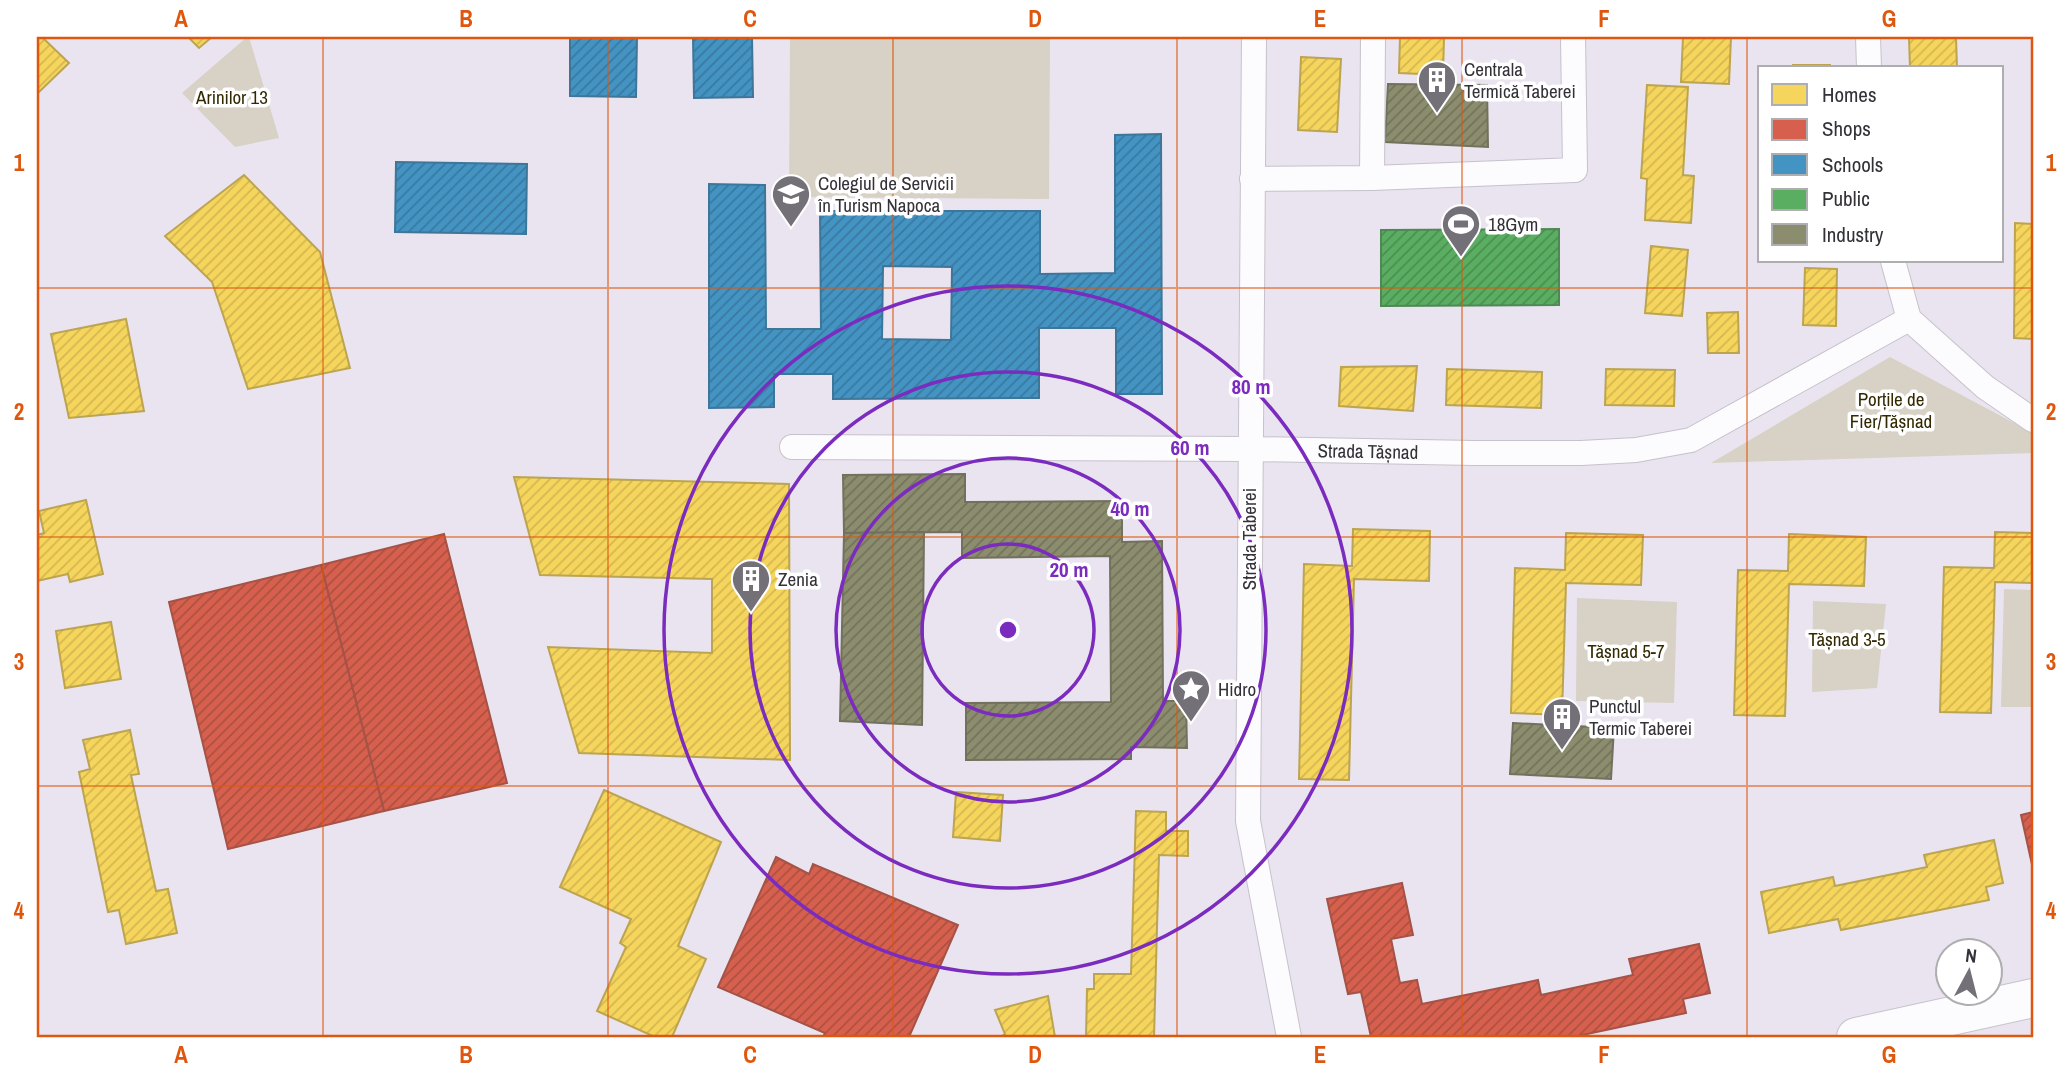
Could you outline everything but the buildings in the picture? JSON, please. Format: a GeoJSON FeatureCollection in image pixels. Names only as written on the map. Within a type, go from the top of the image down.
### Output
{"type":"FeatureCollection","features":[{"type":"Feature","properties":{"kind":"main road"},"geometry":{"type":"LineString","coordinates":[[1856,1037],[2033,998]]}},
{"type":"Feature","properties":{"kind":"street","name":"Strada Taberei"},"geometry":{"type":"LineString","coordinates":[[1254,37],[1248,821],[1289,1037]]}},
{"type":"Feature","properties":{"kind":"street"},"geometry":{"type":"LineString","coordinates":[[1372,178],[1373,37]]}},
{"type":"Feature","properties":{"kind":"street"},"geometry":{"type":"LineString","coordinates":[[1252,179],[1372,178],[1575,170],[1573,37]]}},
{"type":"Feature","properties":{"kind":"street"},"geometry":{"type":"LineString","coordinates":[[1868,37],[1869,66]]}},
{"type":"Feature","properties":{"kind":"street"},"geometry":{"type":"LineString","coordinates":[[1893,262],[1909,319],[1985,387],[2033,420]]}},
{"type":"Feature","properties":{"kind":"street","name":"Strada Tășnad"},"geometry":{"type":"LineString","coordinates":[[792,447],[1581,453],[1636,450],[1691,440],[1909,319]]}},
{"type":"Feature","properties":{"kind":"green space","name":"Arinilor 13"},"geometry":{"type":"Polygon","coordinates":[[[247,37],[279,138],[235,147],[182,93],[247,37]]]}},
{"type":"Feature","properties":{"kind":"green space"},"geometry":{"type":"Polygon","coordinates":[[[790,37],[1050,38],[1049,199],[789,197],[790,37]]]}},
{"type":"Feature","properties":{"kind":"green space","name":"Porțile de Fier/Tășnad"},"geometry":{"type":"Polygon","coordinates":[[[1890,357],[2033,433],[2033,453],[1711,463],[1890,357]]]}},
{"type":"Feature","properties":{"kind":"green space"},"geometry":{"type":"Polygon","coordinates":[[[2004,589],[2033,590],[2033,707],[2001,707],[2004,589]]]}},
{"type":"Feature","properties":{"kind":"green space","name":"Tășnad 5-7"},"geometry":{"type":"Polygon","coordinates":[[[1577,598],[1677,602],[1674,703],[1576,701],[1577,598]]]}},
{"type":"Feature","properties":{"kind":"green space","name":"Tășnad 3-5"},"geometry":{"type":"Polygon","coordinates":[[[1813,601],[1886,604],[1877,688],[1812,692],[1813,601]]]}},
{"type":"Feature","properties":{"kind":"place","name":"Centrala Termică Taberei"},"geometry":{"type":"Point","coordinates":[1437,114]}},
{"type":"Feature","properties":{"kind":"place","name":"Colegiul de Servicii în Turism Napoca"},"geometry":{"type":"Point","coordinates":[791,228]}},
{"type":"Feature","properties":{"kind":"place","name":"18Gym"},"geometry":{"type":"Point","coordinates":[1461,258]}},
{"type":"Feature","properties":{"kind":"place","name":"Zenia"},"geometry":{"type":"Point","coordinates":[751,613]}},
{"type":"Feature","properties":{"kind":"place","name":"Hidro"},"geometry":{"type":"Point","coordinates":[1191,723]}},
{"type":"Feature","properties":{"kind":"place","name":"Punctul Termic Taberei"},"geometry":{"type":"Point","coordinates":[1562,751]}}]}
